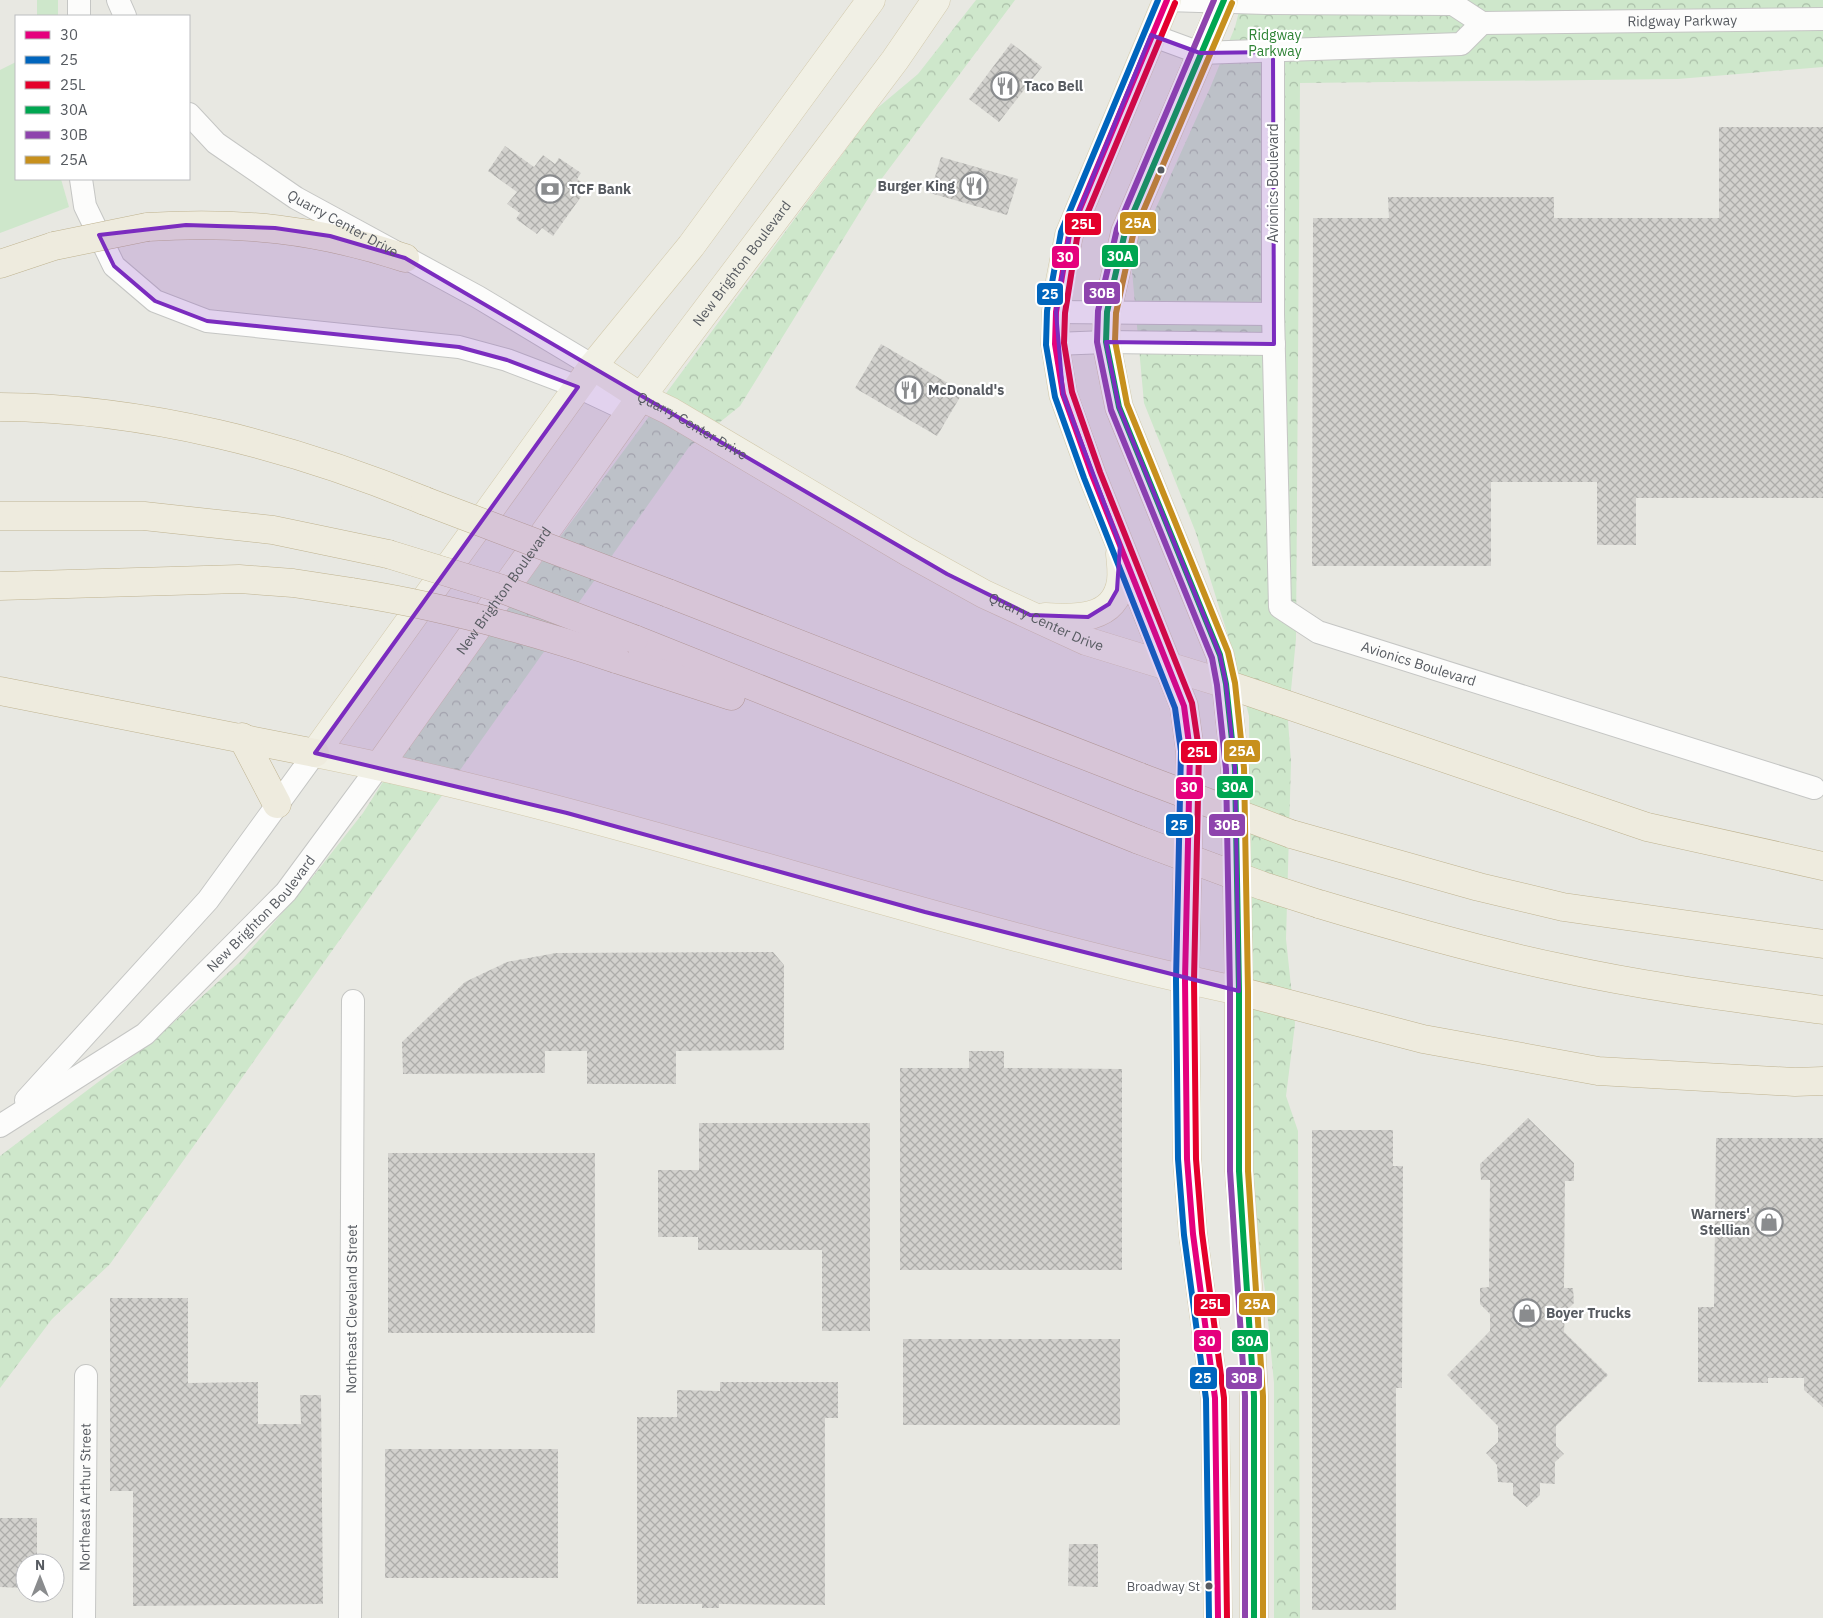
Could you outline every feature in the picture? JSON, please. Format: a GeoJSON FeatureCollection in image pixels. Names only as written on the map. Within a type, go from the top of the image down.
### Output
{"type":"FeatureCollection","features":[{"type":"Feature","properties":{"kind":"highway"},"geometry":{"type":"LineString","coordinates":[[0,264],[54,246],[102,235],[147,228],[186,225],[275,228],[330,236],[405,258]]}},
{"type":"Feature","properties":{"kind":"highway"},"geometry":{"type":"LineString","coordinates":[[0,407],[121,417],[218,435],[318,461],[365,476],[425,502],[668,593],[1291,834],[1479,887],[1564,907],[1823,944]]}},
{"type":"Feature","properties":{"kind":"highway"},"geometry":{"type":"LineString","coordinates":[[0,516],[144,516],[273,530],[388,554],[502,588],[634,639],[963,772],[1139,840],[1255,883],[1319,904],[1404,929],[1562,969],[1706,995],[1823,1010]]}},
{"type":"Feature","properties":{"kind":"highway"},"geometry":{"type":"LineString","coordinates":[[0,586],[239,579],[293,583],[409,601],[514,626],[963,772]]}},
{"type":"Feature","properties":{"kind":"highway"},"geometry":{"type":"LineString","coordinates":[[1226,684],[1647,827],[1823,866]]}},
{"type":"Feature","properties":{"kind":"highway"},"geometry":{"type":"LineString","coordinates":[[0,691],[242,737],[315,753]]}},
{"type":"Feature","properties":{"kind":"highway"},"geometry":{"type":"LineString","coordinates":[[242,737],[277,804]]}},
{"type":"Feature","properties":{"kind":"highway"},"geometry":{"type":"LineString","coordinates":[[1239,992],[1423,1039],[1598,1071],[1795,1082],[1823,1081]]}},
{"type":"Feature","properties":{"kind":"main road","name":"New Brighton Boulevard"},"geometry":{"type":"LineString","coordinates":[[315,753],[585,377],[691,246],[871,0]]}},
{"type":"Feature","properties":{"kind":"main road","name":"New Brighton Boulevard"},"geometry":{"type":"LineString","coordinates":[[379,766],[636,404],[895,60],[936,0]]}},
{"type":"Feature","properties":{"kind":"main road"},"geometry":{"type":"LineString","coordinates":[[1166,0],[1070,235],[1056,312],[1056,344],[1063,394],[1092,475],[1170,666],[1184,706],[1190,751],[1185,980],[1188,1169],[1193,1234],[1215,1398],[1218,1618]]}},
{"type":"Feature","properties":{"kind":"main road"},"geometry":{"type":"LineString","coordinates":[[1223,1],[1125,232],[1115,268],[1107,312],[1106,342],[1119,407],[1220,655],[1226,684],[1235,768],[1239,992],[1239,1171],[1249,1298],[1254,1396],[1254,1618]]}},
{"type":"Feature","properties":{"kind":"main road","name":"Quarry Center Drive"},"geometry":{"type":"LineString","coordinates":[[585,377],[636,404],[678,416],[946,574],[1030,615],[1086,641],[1226,684]]}},
{"type":"Feature","properties":{"kind":"main road"},"geometry":{"type":"LineString","coordinates":[[1030,615],[1075,619],[1099,612],[1109,604],[1121,582],[1120,544]]}},
{"type":"Feature","properties":{"kind":"main road"},"geometry":{"type":"LineString","coordinates":[[315,753],[379,766],[568,813],[925,912],[1185,980],[1239,992]]}},
{"type":"Feature","properties":{"kind":"street"},"geometry":{"type":"LineString","coordinates":[[79,0],[79,15]]}},
{"type":"Feature","properties":{"kind":"street"},"geometry":{"type":"LineString","coordinates":[[118,0],[125,15]]}},
{"type":"Feature","properties":{"kind":"street"},"geometry":{"type":"LineString","coordinates":[[1151,35],[1200,53],[1273,52],[1461,44],[1482,23],[1453,4],[1166,0]]}},
{"type":"Feature","properties":{"kind":"street","name":"Ridgway Parkway"},"geometry":{"type":"LineString","coordinates":[[1482,23],[1823,19]]}},
{"type":"Feature","properties":{"kind":"street","name":"Avionics Boulevard"},"geometry":{"type":"LineString","coordinates":[[1273,52],[1273,314],[1280,607],[1318,632],[1814,788]]}},
{"type":"Feature","properties":{"kind":"street","name":"Quarry Center Drive"},"geometry":{"type":"LineString","coordinates":[[190,115],[216,143],[296,198],[478,297],[585,377]]}},
{"type":"Feature","properties":{"kind":"street","name":"Quarry Center Drive"},"geometry":{"type":"LineString","coordinates":[[81,180],[85,206],[114,266],[155,301],[206,321],[459,347],[507,360],[585,377]]}},
{"type":"Feature","properties":{"kind":"street"},"geometry":{"type":"LineString","coordinates":[[1056,312],[1273,314]]}},
{"type":"Feature","properties":{"kind":"street"},"geometry":{"type":"LineString","coordinates":[[1056,344],[1106,342],[1274,344]]}},
{"type":"Feature","properties":{"kind":"street","name":"New Brighton Boulevard"},"geometry":{"type":"LineString","coordinates":[[4,1122],[208,900],[315,753]]}},
{"type":"Feature","properties":{"kind":"street","name":"New Brighton Boulevard"},"geometry":{"type":"LineString","coordinates":[[4,1122],[146,1034],[286,892],[379,766]]}},
{"type":"Feature","properties":{"kind":"street","name":"Northeast Cleveland Street"},"geometry":{"type":"LineString","coordinates":[[350,1618],[353,1001]]}},
{"type":"Feature","properties":{"kind":"street","name":"Northeast Arthur Street"},"geometry":{"type":"LineString","coordinates":[[84,1618],[86,1376]]}},
{"type":"Feature","properties":{"kind":"highlighted area"},"geometry":{"type":"Polygon","coordinates":[[[1151,35],[1200,53],[1273,52],[1274,344],[1106,342],[1119,407],[1220,655],[1226,684],[1235,768],[1239,991],[925,912],[567,813],[315,753],[578,387],[507,360],[459,347],[207,321],[155,301],[114,266],[99,235],[186,225],[275,228],[330,236],[405,258],[947,574],[1030,615],[1088,617],[1109,604],[1117,590],[1120,545],[1063,394],[1056,312],[1069,235],[1151,35]]]}},
{"type":"Feature","properties":{"kind":"green space"},"geometry":{"type":"Polygon","coordinates":[[[37,0],[58,0],[58,15],[37,15],[37,0]]]}},
{"type":"Feature","properties":{"kind":"green space"},"geometry":{"type":"Polygon","coordinates":[[[976,0],[1015,0],[874,189],[740,406],[689,447],[110,1264],[52,1319],[0,1388],[0,1156],[154,1040],[240,962],[311,879],[363,813],[406,746],[875,110],[918,74],[976,0]]]}},
{"type":"Feature","properties":{"kind":"green space"},"geometry":{"type":"Polygon","coordinates":[[[1242,0],[1823,0],[1823,67],[1678,79],[1300,83],[1296,639],[1288,721],[1291,762],[1286,939],[1295,1024],[1286,1096],[1298,1131],[1300,1618],[1274,1618],[1274,1383],[1265,1290],[1257,1241],[1252,1162],[1249,716],[1233,652],[1196,533],[1144,403],[1131,260],[1136,239],[1155,210],[1210,88],[1235,27],[1242,0]]]}},
{"type":"Feature","properties":{"kind":"green space"},"geometry":{"type":"Polygon","coordinates":[[[15,62],[15,180],[61,180],[69,207],[0,233],[0,70],[15,62]]]}},
{"type":"Feature","properties":{"kind":"building"},"geometry":{"type":"Polygon","coordinates":[[[1011,43],[1042,67],[999,122],[969,99],[1011,43]]]}},
{"type":"Feature","properties":{"kind":"building"},"geometry":{"type":"Polygon","coordinates":[[[1719,127],[1823,127],[1823,498],[1636,498],[1636,545],[1597,545],[1597,482],[1491,482],[1491,566],[1312,566],[1313,218],[1389,218],[1388,197],[1554,197],[1554,218],[1719,218],[1719,127]]]}},
{"type":"Feature","properties":{"kind":"building","name":"TCF Bank"},"geometry":{"type":"Polygon","coordinates":[[[505,146],[534,167],[543,155],[555,164],[559,158],[581,173],[577,179],[588,187],[553,236],[542,228],[537,234],[516,219],[520,213],[507,204],[517,192],[488,171],[505,146]]]}},
{"type":"Feature","properties":{"kind":"building","name":"Burger King"},"geometry":{"type":"Polygon","coordinates":[[[941,157],[1018,179],[1007,215],[930,193],[941,157]]]}},
{"type":"Feature","properties":{"kind":"building","name":"McDonald's"},"geometry":{"type":"Polygon","coordinates":[[[881,344],[963,392],[937,436],[855,388],[881,344]]]}},
{"type":"Feature","properties":{"kind":"building"},"geometry":{"type":"Polygon","coordinates":[[[773,952],[784,965],[784,1050],[676,1051],[676,1084],[587,1084],[587,1051],[545,1051],[545,1073],[403,1074],[402,1042],[465,982],[507,962],[556,953],[773,952]]]}},
{"type":"Feature","properties":{"kind":"building"},"geometry":{"type":"Polygon","coordinates":[[[969,1051],[1004,1051],[1004,1068],[1122,1069],[1122,1270],[900,1270],[900,1068],[969,1068],[969,1051]]]}},
{"type":"Feature","properties":{"kind":"building","name":"Boyer Trucks"},"geometry":{"type":"Polygon","coordinates":[[[1528,1118],[1574,1163],[1574,1181],[1565,1181],[1564,1288],[1573,1288],[1574,1303],[1565,1312],[1564,1332],[1608,1375],[1556,1426],[1556,1446],[1564,1454],[1555,1462],[1555,1484],[1540,1483],[1540,1495],[1527,1507],[1513,1495],[1513,1483],[1498,1482],[1497,1465],[1486,1453],[1498,1442],[1498,1426],[1447,1375],[1490,1331],[1490,1314],[1480,1304],[1480,1288],[1489,1287],[1490,1180],[1481,1180],[1480,1164],[1528,1118]]]}},
{"type":"Feature","properties":{"kind":"building"},"geometry":{"type":"Polygon","coordinates":[[[699,1123],[870,1123],[870,1331],[822,1331],[822,1250],[698,1250],[698,1237],[658,1237],[658,1170],[699,1170],[699,1123]]]}},
{"type":"Feature","properties":{"kind":"building"},"geometry":{"type":"Polygon","coordinates":[[[1312,1130],[1393,1130],[1393,1166],[1403,1166],[1402,1388],[1396,1388],[1396,1610],[1312,1610],[1312,1130]]]}},
{"type":"Feature","properties":{"kind":"building","name":"Warners' Stellian"},"geometry":{"type":"Polygon","coordinates":[[[1716,1138],[1823,1138],[1823,1407],[1804,1390],[1804,1378],[1768,1378],[1768,1383],[1698,1382],[1698,1307],[1714,1307],[1716,1138]]]}},
{"type":"Feature","properties":{"kind":"building"},"geometry":{"type":"Polygon","coordinates":[[[388,1153],[595,1153],[595,1333],[388,1333],[388,1153]]]}},
{"type":"Feature","properties":{"kind":"building"},"geometry":{"type":"Polygon","coordinates":[[[110,1298],[188,1298],[188,1383],[258,1382],[258,1424],[301,1424],[300,1395],[321,1395],[323,1604],[133,1606],[133,1491],[110,1491],[110,1298]]]}},
{"type":"Feature","properties":{"kind":"building"},"geometry":{"type":"Polygon","coordinates":[[[903,1339],[1120,1339],[1120,1425],[903,1425],[903,1339]]]}},
{"type":"Feature","properties":{"kind":"building"},"geometry":{"type":"Polygon","coordinates":[[[720,1382],[838,1382],[838,1418],[825,1418],[825,1605],[719,1604],[719,1608],[702,1608],[702,1604],[637,1604],[637,1417],[677,1417],[677,1390],[720,1391],[720,1382]]]}},
{"type":"Feature","properties":{"kind":"building"},"geometry":{"type":"Polygon","coordinates":[[[385,1449],[558,1449],[558,1578],[385,1578],[385,1449]]]}},
{"type":"Feature","properties":{"kind":"building"},"geometry":{"type":"Polygon","coordinates":[[[0,1518],[37,1518],[37,1553],[15,1553],[15,1588],[0,1587],[0,1518]]]}},
{"type":"Feature","properties":{"kind":"building"},"geometry":{"type":"Polygon","coordinates":[[[1069,1544],[1098,1544],[1098,1587],[1068,1586],[1069,1544]]]}},
{"type":"Feature","properties":{"kind":"transit line","name":"25"},"geometry":{"type":"LineString","coordinates":[[1158,0],[1061,232],[1047,311],[1046,345],[1055,397],[1084,478],[1175,708],[1181,751],[1176,980],[1178,1159],[1184,1235],[1206,1399],[1209,1618]]}},
{"type":"Feature","properties":{"kind":"transit line","name":"30"},"geometry":{"type":"LineString","coordinates":[[1167,0],[1069,235],[1056,312],[1055,344],[1063,394],[1092,475],[1184,706],[1190,751],[1185,980],[1187,1159],[1193,1234],[1215,1398],[1218,1618]]}},
{"type":"Feature","properties":{"kind":"transit line","name":"30B"},"geometry":{"type":"LineString","coordinates":[[1214,0],[1117,229],[1098,311],[1097,342],[1111,410],[1212,658],[1217,685],[1226,769],[1230,991],[1230,1171],[1245,1396],[1245,1618]]}},
{"type":"Feature","properties":{"kind":"transit line","name":"30A"},"geometry":{"type":"LineString","coordinates":[[1224,0],[1125,232],[1107,312],[1106,342],[1119,407],[1220,655],[1226,684],[1235,768],[1239,991],[1239,1171],[1254,1396],[1254,1618]]}},
{"type":"Feature","properties":{"kind":"transit line","name":"25L"},"geometry":{"type":"LineString","coordinates":[[1175,3],[1077,238],[1065,313],[1064,343],[1072,392],[1100,472],[1192,703],[1199,750],[1194,980],[1196,1159],[1202,1233],[1224,1398],[1227,1618]]}},
{"type":"Feature","properties":{"kind":"transit line","name":"25A"},"geometry":{"type":"LineString","coordinates":[[1232,3],[1133,235],[1116,313],[1115,341],[1127,404],[1228,652],[1235,683],[1244,768],[1248,991],[1248,1171],[1263,1396],[1263,1618]]}},
{"type":"Feature","properties":{"kind":"place","name":"Taco Bell"},"geometry":{"type":"Point","coordinates":[1005,86]}},
{"type":"Feature","properties":{"kind":"place","name":"Burger King"},"geometry":{"type":"Point","coordinates":[974,186]}},
{"type":"Feature","properties":{"kind":"place","name":"TCF Bank"},"geometry":{"type":"Point","coordinates":[550,189]}},
{"type":"Feature","properties":{"kind":"place","name":"McDonald's"},"geometry":{"type":"Point","coordinates":[909,390]}},
{"type":"Feature","properties":{"kind":"place","name":"Warners' Stellian"},"geometry":{"type":"Point","coordinates":[1769,1222]}},
{"type":"Feature","properties":{"kind":"place","name":"Boyer Trucks"},"geometry":{"type":"Point","coordinates":[1527,1313]}},
{"type":"Feature","properties":{"kind":"place","name":"Broadway St"},"geometry":{"type":"Point","coordinates":[1209,1586]}}]}
